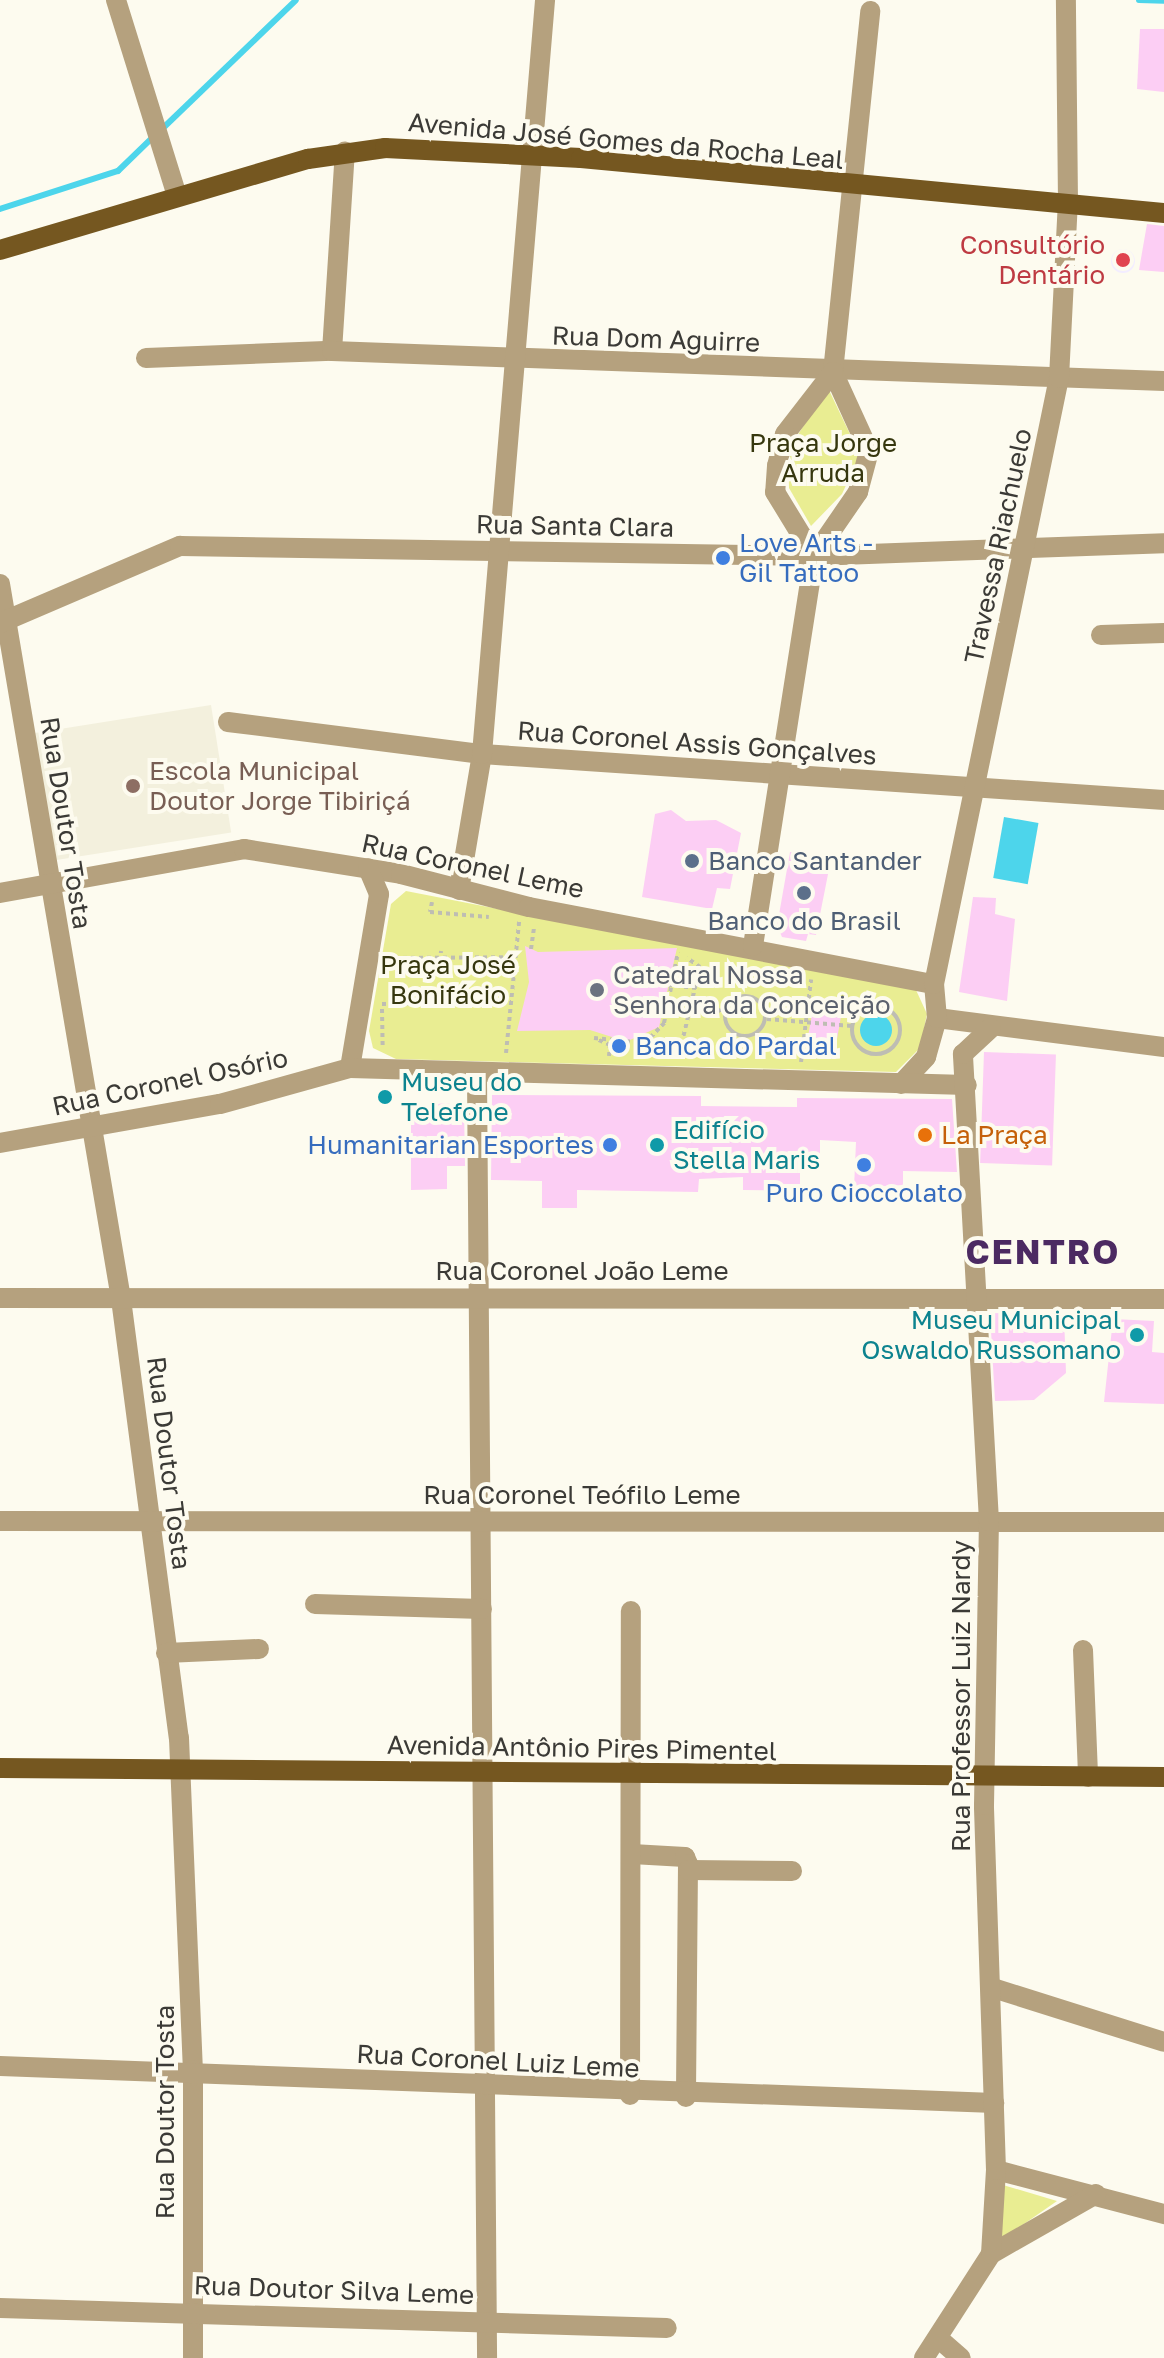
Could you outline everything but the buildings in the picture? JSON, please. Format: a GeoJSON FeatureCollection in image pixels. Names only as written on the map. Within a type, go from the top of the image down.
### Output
{"type":"FeatureCollection","features":[{"type":"Feature","properties":{"kind":"main road","name":"Avenida José Gomes da Rocha Leal"},"geometry":{"type":"LineString","coordinates":[[0,250],[177,196],[345,151],[532,156],[1164,213]]}},
{"type":"Feature","properties":{"kind":"main road","name":"Avenida Antônio Pires Pimentel"},"geometry":{"type":"LineString","coordinates":[[0,1768],[984,1779],[1164,1777]]}},
{"type":"Feature","properties":{"kind":"street"},"geometry":{"type":"LineString","coordinates":[[116,0],[177,196]]}},
{"type":"Feature","properties":{"kind":"street"},"geometry":{"type":"LineString","coordinates":[[459,890],[482,754],[545,0]]}},
{"type":"Feature","properties":{"kind":"street","name":"Travessa Riachuelo"},"geometry":{"type":"LineString","coordinates":[[901,1084],[926,1057],[937,1018],[934,984],[1059,378],[1068,202],[1066,0]]}},
{"type":"Feature","properties":{"kind":"street"},"geometry":{"type":"LineString","coordinates":[[753,946],[782,778],[814,556],[858,492],[869,451],[833,372],[870,11]]}},
{"type":"Feature","properties":{"kind":"street"},"geometry":{"type":"LineString","coordinates":[[332,351],[345,151]]}},
{"type":"Feature","properties":{"kind":"street","name":"Rua Dom Aguirre"},"geometry":{"type":"LineString","coordinates":[[146,358],[332,351],[833,372],[1164,381]]}},
{"type":"Feature","properties":{"kind":"street"},"geometry":{"type":"LineString","coordinates":[[814,556],[775,492],[777,466],[785,434],[833,372]]}},
{"type":"Feature","properties":{"kind":"street","name":"Rua Santa Clara"},"geometry":{"type":"LineString","coordinates":[[4,621],[180,546],[814,556],[1164,543]]}},
{"type":"Feature","properties":{"kind":"street","name":"Rua Doutor Tosta"},"geometry":{"type":"LineString","coordinates":[[0,584],[47,883],[121,1299],[181,1770],[193,2070],[190,2311],[193,2358]]}},
{"type":"Feature","properties":{"kind":"street"},"geometry":{"type":"LineString","coordinates":[[1101,635],[1164,633]]}},
{"type":"Feature","properties":{"kind":"street","name":"Rua Coronel Assis Gonçalves"},"geometry":{"type":"LineString","coordinates":[[228,722],[482,754],[782,778],[1164,800]]}},
{"type":"Feature","properties":{"kind":"street","name":"Rua Coronel Leme"},"geometry":{"type":"LineString","coordinates":[[0,893],[229,849],[401,874],[459,890],[934,984]]}},
{"type":"Feature","properties":{"kind":"street"},"geometry":{"type":"LineString","coordinates":[[368,868],[379,894],[350,1068],[477,1076],[967,1085]]}},
{"type":"Feature","properties":{"kind":"street"},"geometry":{"type":"LineString","coordinates":[[379,894],[401,874]]}},
{"type":"Feature","properties":{"kind":"street"},"geometry":{"type":"LineString","coordinates":[[937,1018],[991,1028],[1164,1047]]}},
{"type":"Feature","properties":{"kind":"street","name":"Rua Professor Luiz Nardy"},"geometry":{"type":"LineString","coordinates":[[924,2358],[991,2254],[996,2170],[993,1988],[984,1779],[989,1521],[973,1299],[965,1048],[991,1028]]}},
{"type":"Feature","properties":{"kind":"street","name":"Rua Coronel Osório"},"geometry":{"type":"LineString","coordinates":[[0,1143],[220,1104],[350,1068]]}},
{"type":"Feature","properties":{"kind":"street"},"geometry":{"type":"LineString","coordinates":[[477,1076],[483,1296],[481,2086],[487,2358]]}},
{"type":"Feature","properties":{"kind":"street","name":"Rua Coronel João Leme"},"geometry":{"type":"LineString","coordinates":[[0,1298],[483,1296],[1164,1299]]}},
{"type":"Feature","properties":{"kind":"street","name":"Rua Coronel Teófilo Leme"},"geometry":{"type":"LineString","coordinates":[[0,1521],[1164,1522]]}},
{"type":"Feature","properties":{"kind":"street"},"geometry":{"type":"LineString","coordinates":[[315,1604],[482,1609]]}},
{"type":"Feature","properties":{"kind":"street"},"geometry":{"type":"LineString","coordinates":[[630,2095],[631,1611]]}},
{"type":"Feature","properties":{"kind":"street"},"geometry":{"type":"LineString","coordinates":[[166,1653],[259,1649]]}},
{"type":"Feature","properties":{"kind":"street"},"geometry":{"type":"LineString","coordinates":[[1083,1650],[1088,1777]]}},
{"type":"Feature","properties":{"kind":"street"},"geometry":{"type":"LineString","coordinates":[[632,1854],[685,1857],[688,1870],[686,2097]]}},
{"type":"Feature","properties":{"kind":"street"},"geometry":{"type":"LineString","coordinates":[[688,1870],[792,1871]]}},
{"type":"Feature","properties":{"kind":"street"},"geometry":{"type":"LineString","coordinates":[[993,1988],[1164,2042]]}},
{"type":"Feature","properties":{"kind":"street","name":"Rua Coronel Luiz Leme"},"geometry":{"type":"LineString","coordinates":[[0,2066],[193,2070],[630,2095],[994,2103]]}},
{"type":"Feature","properties":{"kind":"street"},"geometry":{"type":"LineString","coordinates":[[996,2170],[1164,2214]]}},
{"type":"Feature","properties":{"kind":"street"},"geometry":{"type":"LineString","coordinates":[[991,2254],[1096,2194]]}},
{"type":"Feature","properties":{"kind":"street","name":"Rua Doutor Silva Leme"},"geometry":{"type":"LineString","coordinates":[[0,2308],[190,2311],[667,2328]]}},
{"type":"Feature","properties":{"kind":"street"},"geometry":{"type":"LineString","coordinates":[[938,2338],[961,2358]]}},
{"type":"Feature","properties":{"kind":"path"},"geometry":{"type":"LineString","coordinates":[[432,902],[430,912],[446,917],[488,921],[489,911]]}},
{"type":"Feature","properties":{"kind":"path"},"geometry":{"type":"LineString","coordinates":[[506,1053],[520,916]]}},
{"type":"Feature","properties":{"kind":"path"},"geometry":{"type":"LineString","coordinates":[[531,949],[535,919]]}},
{"type":"Feature","properties":{"kind":"path"},"geometry":{"type":"LineString","coordinates":[[677,1070],[681,1028],[690,1030],[700,967],[686,964],[689,946]]}},
{"type":"Feature","properties":{"kind":"path"},"geometry":{"type":"LineString","coordinates":[[609,1058],[610,1045],[594,1038],[645,1043],[664,1023],[679,947],[670,947]]}},
{"type":"Feature","properties":{"kind":"path"},"geometry":{"type":"LineString","coordinates":[[387,958],[515,957]]}},
{"type":"Feature","properties":{"kind":"path"},"geometry":{"type":"LineString","coordinates":[[801,1071],[803,1021],[813,970]]}},
{"type":"Feature","properties":{"kind":"path"},"geometry":{"type":"LineString","coordinates":[[670,985],[697,988]]}},
{"type":"Feature","properties":{"kind":"path"},"geometry":{"type":"LineString","coordinates":[[725,1013],[731,1002],[748,995],[760,1001],[766,1019]]}},
{"type":"Feature","properties":{"kind":"path"},"geometry":{"type":"LineString","coordinates":[[695,1000],[725,1013],[739,1035],[753,1035],[766,1019]]}},
{"type":"Feature","properties":{"kind":"path"},"geometry":{"type":"LineString","coordinates":[[382,1004],[511,1002]]}},
{"type":"Feature","properties":{"kind":"path"},"geometry":{"type":"LineString","coordinates":[[666,1004],[694,1008]]}},
{"type":"Feature","properties":{"kind":"path"},"geometry":{"type":"LineString","coordinates":[[880,1006],[896,1017],[900,1033],[887,1051],[872,1054],[859,1047],[852,1026],[860,1012],[880,1006]]}},
{"type":"Feature","properties":{"kind":"path"},"geometry":{"type":"LineString","coordinates":[[766,1019],[852,1026]]}},
{"type":"Feature","properties":{"kind":"shaded area","name":"Consultório Dentário"},"geometry":{"type":"Polygon","coordinates":[[[1123,249],[1132,252],[1135,261],[1132,270],[1123,273],[1114,270],[1111,261],[1114,252],[1123,249]]]}},
{"type":"Feature","properties":{"kind":"shaded area","name":"Escola Municipal Doutor Jorge Tibiriçá"},"geometry":{"type":"Polygon","coordinates":[[[211,705],[231,832],[53,861],[33,733],[211,705]]]}},
{"type":"Feature","properties":{"kind":"green space","name":"Praça Jorge Arruda"},"geometry":{"type":"Polygon","coordinates":[[[828,388],[860,455],[842,494],[811,526],[789,488],[788,450],[828,388]]]}},
{"type":"Feature","properties":{"kind":"green space","name":"Praça José Bonifácio"},"geometry":{"type":"Polygon","coordinates":[[[406,891],[916,990],[927,1014],[920,1048],[896,1072],[396,1059],[373,1048],[369,1031],[391,904],[406,891]]]}},
{"type":"Feature","properties":{"kind":"green space"},"geometry":{"type":"Polygon","coordinates":[[[1003,2185],[1057,2201],[998,2242],[1003,2185]]]}},
{"type":"Feature","properties":{"kind":"water"},"geometry":{"type":"Polygon","coordinates":[[[1004,817],[1038,823],[1028,884],[993,878],[1004,817]]]}},
{"type":"Feature","properties":{"kind":"water"},"geometry":{"type":"Polygon","coordinates":[[[876,1014],[887,1019],[892,1030],[887,1041],[876,1046],[865,1041],[860,1030],[865,1019],[876,1014]]]}},
{"type":"Feature","properties":{"kind":"waterway"},"geometry":{"type":"LineString","coordinates":[[161,130],[296,0]]}},
{"type":"Feature","properties":{"kind":"waterway"},"geometry":{"type":"LineString","coordinates":[[1139,0],[1164,1]]}},
{"type":"Feature","properties":{"kind":"waterway"},"geometry":{"type":"LineString","coordinates":[[0,209],[118,171],[153,137]]}},
{"type":"Feature","properties":{"kind":"place","name":"Consultório Dentário"},"geometry":{"type":"Point","coordinates":[1123,260]}},
{"type":"Feature","properties":{"kind":"place","name":"Love Arts - Gil Tattoo"},"geometry":{"type":"Point","coordinates":[723,558]}},
{"type":"Feature","properties":{"kind":"place","name":"Escola Municipal Doutor Jorge Tibiriçá"},"geometry":{"type":"Point","coordinates":[133,786]}},
{"type":"Feature","properties":{"kind":"place","name":"Banco Santander"},"geometry":{"type":"Point","coordinates":[692,861]}},
{"type":"Feature","properties":{"kind":"place","name":"Banco do Brasil"},"geometry":{"type":"Point","coordinates":[804,893]}},
{"type":"Feature","properties":{"kind":"place","name":"Catedral Nossa Senhora da Conceição"},"geometry":{"type":"Point","coordinates":[597,990]}},
{"type":"Feature","properties":{"kind":"place","name":"Banca do Pardal"},"geometry":{"type":"Point","coordinates":[619,1046]}},
{"type":"Feature","properties":{"kind":"place","name":"Museu do Telefone"},"geometry":{"type":"Point","coordinates":[385,1097]}},
{"type":"Feature","properties":{"kind":"place","name":"La Praça"},"geometry":{"type":"Point","coordinates":[925,1135]}},
{"type":"Feature","properties":{"kind":"place","name":"Humanitarian Esportes"},"geometry":{"type":"Point","coordinates":[610,1145]}},
{"type":"Feature","properties":{"kind":"place","name":"Edifício Stella Maris"},"geometry":{"type":"Point","coordinates":[657,1145]}},
{"type":"Feature","properties":{"kind":"place","name":"Puro Cioccolato"},"geometry":{"type":"Point","coordinates":[864,1165]}},
{"type":"Feature","properties":{"kind":"place","name":"Museu Municipal Oswaldo Russomano"},"geometry":{"type":"Point","coordinates":[1137,1335]}},
{"type":"Feature","properties":{"kind":"district","name":"CENTRO"},"geometry":{"type":"Point","coordinates":[1043,1252]}}]}
